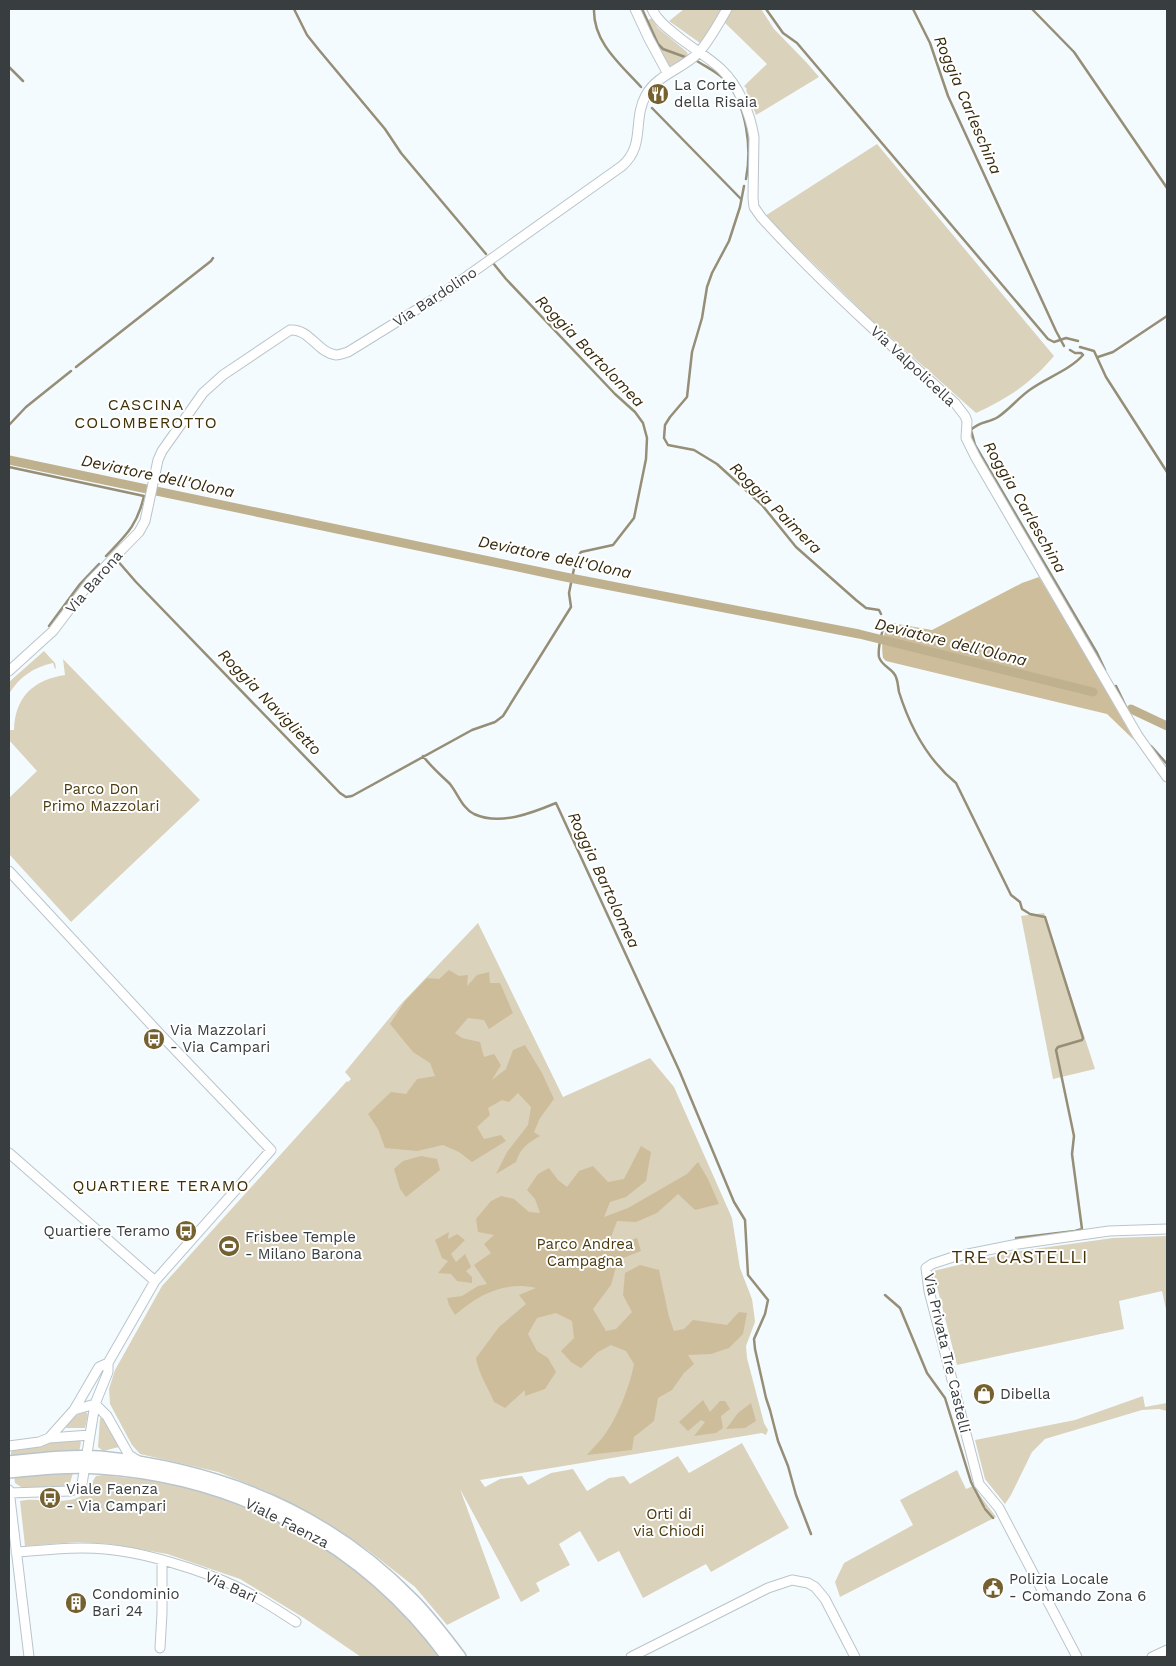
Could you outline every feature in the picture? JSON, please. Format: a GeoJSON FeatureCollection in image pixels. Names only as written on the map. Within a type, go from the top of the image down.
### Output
{"type":"FeatureCollection","features":[{"type":"Feature","properties":{"kind":"street"},"geometry":{"type":"LineString","coordinates":[[635,9],[668,74]]}},
{"type":"Feature","properties":{"kind":"street"},"geometry":{"type":"LineString","coordinates":[[652,9],[666,26],[699,53]]}},
{"type":"Feature","properties":{"kind":"street","name":"Via Bardolino"},"geometry":{"type":"LineString","coordinates":[[154,477],[162,450],[203,393],[223,375],[285,333],[295,330],[302,332],[330,353],[338,355],[348,352],[442,294],[622,166],[634,153],[641,105],[647,93],[658,81],[689,62],[699,53],[727,9]]}},
{"type":"Feature","properties":{"kind":"street","name":"Via Valpolicella"},"geometry":{"type":"LineString","coordinates":[[699,53],[720,68],[730,78],[738,90],[750,119],[754,137],[752,188],[754,207],[768,225],[817,276],[955,403],[965,416],[967,421],[966,438],[976,458],[1138,736],[1167,777]]}},
{"type":"Feature","properties":{"kind":"street","name":"Via Barona"},"geometry":{"type":"LineString","coordinates":[[9,672],[53,631],[90,582],[139,532],[149,503],[154,477]]}},
{"type":"Feature","properties":{"kind":"street"},"geometry":{"type":"LineString","coordinates":[[9,871],[160,1034],[271,1150],[155,1281],[108,1363],[108,1372],[95,1404],[82,1484],[74,1490],[9,1492],[29,1657]]}},
{"type":"Feature","properties":{"kind":"street"},"geometry":{"type":"LineString","coordinates":[[9,1153],[155,1281]]}},
{"type":"Feature","properties":{"kind":"street","name":"Via Privata Tre Castelli"},"geometry":{"type":"LineString","coordinates":[[1077,1657],[999,1508],[980,1484],[929,1291],[926,1268],[953,1257],[1018,1244],[1109,1231],[1167,1229]]}},
{"type":"Feature","properties":{"kind":"street"},"geometry":{"type":"LineString","coordinates":[[9,1446],[39,1442],[48,1438],[74,1410],[99,1367],[108,1363]]}},
{"type":"Feature","properties":{"kind":"street"},"geometry":{"type":"LineString","coordinates":[[74,1410],[95,1404]]}},
{"type":"Feature","properties":{"kind":"street","name":"Viale Faenza"},"geometry":{"type":"LineString","coordinates":[[95,1404],[107,1416],[129,1454],[136,1460],[145,1463]]}},
{"type":"Feature","properties":{"kind":"street"},"geometry":{"type":"LineString","coordinates":[[9,1440],[90,1434]]}},
{"type":"Feature","properties":{"kind":"street","name":"Viale Faenza"},"geometry":{"type":"LineString","coordinates":[[9,1472],[86,1462],[99,1457],[181,1470],[230,1483],[278,1504],[324,1528],[361,1554],[403,1590],[430,1619],[460,1657]]}},
{"type":"Feature","properties":{"kind":"street","name":"Viale Faenza"},"geometry":{"type":"LineString","coordinates":[[9,1462],[86,1462],[194,1483],[243,1500],[291,1522],[334,1547],[381,1584],[414,1616],[447,1657]]}},
{"type":"Feature","properties":{"kind":"street","name":"Via Bari"},"geometry":{"type":"LineString","coordinates":[[16,1552],[78,1548],[105,1549],[162,1561],[236,1586],[266,1602],[296,1622]]}},
{"type":"Feature","properties":{"kind":"street"},"geometry":{"type":"LineString","coordinates":[[160,1648],[162,1561]]}},
{"type":"Feature","properties":{"kind":"street"},"geometry":{"type":"LineString","coordinates":[[631,1657],[768,1588],[792,1580],[801,1580],[815,1587],[823,1597],[855,1657]]}},
{"type":"Feature","properties":{"kind":"street"},"geometry":{"type":"LineString","coordinates":[[1152,1657],[1167,1650]]}},
{"type":"Feature","properties":{"kind":"green space"},"geometry":{"type":"Polygon","coordinates":[[[684,9],[723,9],[700,43],[669,21],[684,9]]]}},
{"type":"Feature","properties":{"kind":"green space"},"geometry":{"type":"Polygon","coordinates":[[[732,9],[761,9],[774,29],[819,77],[756,115],[747,89],[744,86],[767,64],[723,21],[732,9]]]}},
{"type":"Feature","properties":{"kind":"green space"},"geometry":{"type":"Polygon","coordinates":[[[652,18],[658,28],[687,52],[689,58],[666,68],[646,21],[652,18]]]}},
{"type":"Feature","properties":{"kind":"green space"},"geometry":{"type":"Polygon","coordinates":[[[877,144],[1054,356],[1019,389],[999,402],[976,413],[868,317],[765,216],[877,144]]]}},
{"type":"Feature","properties":{"kind":"green space"},"geometry":{"type":"Polygon","coordinates":[[[1039,577],[1134,740],[1107,714],[886,661],[883,658],[883,639],[886,630],[892,623],[932,630],[1022,583],[1039,577]]]}},
{"type":"Feature","properties":{"kind":"green space"},"geometry":{"type":"Polygon","coordinates":[[[44,651],[55,663],[56,668],[53,663],[33,670],[17,683],[9,694],[9,682],[44,651]]]}},
{"type":"Feature","properties":{"kind":"green space","name":"Parco Don Primo Mazzolari"},"geometry":{"type":"Polygon","coordinates":[[[63,659],[200,800],[71,922],[9,854],[9,798],[37,771],[9,740],[9,730],[14,730],[18,708],[28,692],[44,681],[65,675],[63,659]]]}},
{"type":"Feature","properties":{"kind":"green space"},"geometry":{"type":"Polygon","coordinates":[[[1044,913],[1095,1069],[1053,1079],[1021,916],[1044,913]]]}},
{"type":"Feature","properties":{"kind":"green space","name":"Parco Andrea Campagna"},"geometry":{"type":"Polygon","coordinates":[[[478,923],[563,1097],[650,1058],[674,1087],[732,1218],[740,1268],[752,1299],[755,1322],[746,1346],[747,1358],[764,1423],[768,1430],[766,1435],[762,1433],[480,1480],[485,1487],[500,1479],[522,1476],[528,1485],[551,1473],[573,1469],[587,1491],[609,1478],[624,1476],[630,1484],[678,1456],[689,1473],[742,1443],[789,1528],[711,1572],[706,1564],[643,1598],[619,1551],[598,1562],[580,1531],[559,1544],[570,1565],[536,1583],[540,1591],[521,1602],[460,1489],[500,1598],[447,1625],[415,1587],[369,1551],[318,1517],[266,1491],[218,1472],[140,1454],[132,1445],[110,1404],[109,1389],[115,1370],[162,1286],[347,1081],[351,1079],[345,1072],[401,1004],[478,923]]]}},
{"type":"Feature","properties":{"kind":"green space"},"geometry":{"type":"Polygon","coordinates":[[[449,970],[459,976],[468,975],[467,986],[477,975],[489,972],[490,983],[500,983],[513,1013],[489,1029],[484,1020],[468,1018],[455,1033],[462,1038],[480,1042],[484,1057],[494,1054],[501,1065],[492,1080],[506,1069],[513,1050],[525,1045],[542,1073],[554,1099],[540,1118],[534,1132],[540,1136],[525,1146],[516,1162],[496,1174],[507,1152],[528,1125],[531,1107],[518,1093],[509,1102],[502,1100],[488,1108],[490,1115],[477,1127],[484,1139],[501,1135],[506,1141],[472,1162],[459,1152],[443,1145],[417,1151],[385,1148],[378,1129],[368,1114],[391,1092],[406,1094],[417,1079],[435,1076],[430,1063],[413,1052],[390,1024],[405,1001],[427,978],[439,979],[449,970]]]}},
{"type":"Feature","properties":{"kind":"green space"},"geometry":{"type":"Polygon","coordinates":[[[641,1146],[651,1152],[646,1181],[626,1197],[610,1202],[604,1217],[628,1208],[687,1174],[698,1162],[719,1204],[695,1210],[678,1194],[657,1213],[636,1222],[617,1221],[611,1237],[616,1246],[637,1238],[641,1251],[618,1260],[611,1285],[593,1309],[606,1331],[616,1329],[632,1312],[623,1295],[625,1273],[640,1265],[659,1270],[669,1317],[674,1331],[684,1329],[693,1320],[727,1325],[739,1312],[747,1313],[743,1334],[729,1348],[711,1354],[688,1355],[694,1364],[684,1373],[672,1390],[658,1398],[654,1421],[634,1437],[632,1450],[587,1455],[608,1430],[626,1392],[634,1364],[626,1351],[611,1345],[598,1352],[581,1368],[571,1362],[561,1351],[574,1338],[572,1321],[556,1313],[537,1318],[528,1334],[537,1351],[548,1358],[556,1372],[545,1389],[525,1396],[525,1390],[505,1408],[494,1402],[481,1375],[476,1358],[499,1327],[526,1304],[519,1295],[536,1288],[513,1286],[492,1291],[473,1301],[455,1315],[447,1298],[462,1296],[478,1286],[487,1284],[474,1265],[491,1253],[484,1244],[494,1235],[478,1232],[476,1219],[491,1201],[501,1196],[514,1199],[529,1212],[540,1213],[535,1199],[527,1190],[538,1174],[549,1168],[558,1180],[567,1187],[579,1171],[593,1166],[608,1182],[624,1179],[641,1146]]]}},
{"type":"Feature","properties":{"kind":"green space"},"geometry":{"type":"Polygon","coordinates":[[[421,1156],[437,1159],[440,1170],[406,1197],[400,1189],[394,1169],[403,1161],[421,1156]]]}},
{"type":"Feature","properties":{"kind":"green space"},"geometry":{"type":"Polygon","coordinates":[[[449,1232],[448,1239],[457,1234],[465,1240],[451,1254],[456,1262],[465,1254],[471,1267],[466,1271],[472,1277],[472,1283],[457,1281],[451,1274],[438,1273],[448,1261],[442,1258],[435,1240],[449,1232]]]}},
{"type":"Feature","properties":{"kind":"green space"},"geometry":{"type":"Polygon","coordinates":[[[1167,1236],[1167,1314],[1162,1291],[1119,1301],[1124,1329],[957,1365],[933,1271],[1013,1252],[1113,1238],[1167,1236]]]}},
{"type":"Feature","properties":{"kind":"green space"},"geometry":{"type":"Polygon","coordinates":[[[1143,1396],[1145,1407],[1167,1403],[1167,1411],[1159,1409],[1142,1410],[1045,1439],[1032,1452],[1005,1504],[985,1479],[975,1440],[1075,1420],[1143,1396]]]}},
{"type":"Feature","properties":{"kind":"green space"},"geometry":{"type":"Polygon","coordinates":[[[703,1400],[710,1412],[720,1401],[725,1401],[730,1409],[721,1416],[723,1428],[716,1433],[694,1436],[705,1422],[701,1420],[688,1431],[679,1422],[703,1400]]]}},
{"type":"Feature","properties":{"kind":"green space"},"geometry":{"type":"Polygon","coordinates":[[[751,1403],[756,1421],[745,1428],[726,1429],[738,1413],[751,1403]]]}},
{"type":"Feature","properties":{"kind":"green space"},"geometry":{"type":"Polygon","coordinates":[[[86,1412],[88,1414],[85,1428],[66,1428],[73,1417],[86,1412]]]}},
{"type":"Feature","properties":{"kind":"green space"},"geometry":{"type":"Polygon","coordinates":[[[100,1418],[103,1419],[119,1447],[103,1451],[98,1447],[100,1418]]]}},
{"type":"Feature","properties":{"kind":"green space"},"geometry":{"type":"Polygon","coordinates":[[[78,1439],[81,1442],[79,1453],[11,1458],[11,1452],[15,1446],[78,1439]]]}},
{"type":"Feature","properties":{"kind":"green space"},"geometry":{"type":"Polygon","coordinates":[[[957,1470],[966,1489],[973,1486],[996,1517],[840,1597],[835,1582],[844,1563],[913,1525],[900,1500],[957,1470]]]}},
{"type":"Feature","properties":{"kind":"green space"},"geometry":{"type":"Polygon","coordinates":[[[40,1473],[73,1473],[70,1483],[65,1487],[21,1487],[15,1483],[14,1476],[40,1473]]]}},
{"type":"Feature","properties":{"kind":"green space"},"geometry":{"type":"Polygon","coordinates":[[[104,1475],[167,1483],[206,1493],[235,1502],[291,1528],[318,1544],[368,1581],[414,1624],[438,1657],[361,1657],[304,1618],[240,1579],[167,1554],[110,1544],[78,1542],[25,1546],[20,1501],[65,1501],[74,1499],[82,1496],[88,1490],[96,1476],[104,1475]]]}},
{"type":"Feature","properties":{"kind":"waterway","name":"Roggia Bartolomea"},"geometry":{"type":"LineString","coordinates":[[294,9],[307,35],[385,129],[401,153],[486,254]]}},
{"type":"Feature","properties":{"kind":"waterway","name":"Roggia Paimera"},"geometry":{"type":"LineString","coordinates":[[594,9],[598,32],[609,52],[641,87]]}},
{"type":"Feature","properties":{"kind":"waterway","name":"Roggia Paimera"},"geometry":{"type":"LineString","coordinates":[[642,9],[658,44],[663,49],[685,57]]}},
{"type":"Feature","properties":{"kind":"waterway"},"geometry":{"type":"LineString","coordinates":[[766,9],[783,33],[797,43],[1048,339],[1054,342],[1066,338],[1078,341]]}},
{"type":"Feature","properties":{"kind":"waterway","name":"Roggia Carleschina"},"geometry":{"type":"LineString","coordinates":[[913,9],[930,43],[948,96],[1064,346]]}},
{"type":"Feature","properties":{"kind":"waterway"},"geometry":{"type":"LineString","coordinates":[[1032,9],[1074,52],[1167,188]]}},
{"type":"Feature","properties":{"kind":"waterway","name":"Roggia Paimera"},"geometry":{"type":"LineString","coordinates":[[697,61],[723,78],[739,102],[748,141],[746,179]]}},
{"type":"Feature","properties":{"kind":"waterway"},"geometry":{"type":"LineString","coordinates":[[9,67],[23,81]]}},
{"type":"Feature","properties":{"kind":"waterway","name":"Roggia Paimera"},"geometry":{"type":"LineString","coordinates":[[652,108],[741,199]]}},
{"type":"Feature","properties":{"kind":"waterway","name":"Roggia Paimera"},"geometry":{"type":"LineString","coordinates":[[744,186],[740,207],[729,241],[712,273],[707,287],[702,318],[692,352],[687,397],[665,425],[664,438],[668,445],[694,450],[717,464],[762,505],[796,547],[866,608],[879,610],[881,614]]}},
{"type":"Feature","properties":{"kind":"waterway"},"geometry":{"type":"LineString","coordinates":[[76,367],[213,258]]}},
{"type":"Feature","properties":{"kind":"waterway","name":"Roggia Bartolomea"},"geometry":{"type":"LineString","coordinates":[[116,559],[136,582],[346,797],[352,796],[472,730],[495,722],[503,716],[571,607],[569,593],[576,559],[581,552],[613,545],[634,518],[646,459],[647,438],[643,423],[635,412],[615,394],[493,263]]}},
{"type":"Feature","properties":{"kind":"waterway"},"geometry":{"type":"LineString","coordinates":[[1098,357],[1113,352],[1167,316]]}},
{"type":"Feature","properties":{"kind":"waterway"},"geometry":{"type":"LineString","coordinates":[[1080,347],[1094,351],[1106,377],[1167,472]]}},
{"type":"Feature","properties":{"kind":"waterway","name":"Roggia Carleschina"},"geometry":{"type":"LineString","coordinates":[[1070,350],[1083,355],[1072,365],[1027,392],[998,417],[977,425],[971,430],[975,445],[1097,653],[1105,670]]}},
{"type":"Feature","properties":{"kind":"waterway"},"geometry":{"type":"LineString","coordinates":[[9,425],[26,407],[71,371]]}},
{"type":"Feature","properties":{"kind":"waterway","name":"Deviatore dell'Olona"},"geometry":{"type":"LineString","coordinates":[[9,460],[565,577],[859,634],[1093,692]]}},
{"type":"Feature","properties":{"kind":"waterway","name":"Roggia Naviglietto"},"geometry":{"type":"LineString","coordinates":[[9,467],[144,496],[134,523],[125,536],[106,556]]}},
{"type":"Feature","properties":{"kind":"waterway"},"geometry":{"type":"LineString","coordinates":[[49,626],[80,584],[99,564]]}},
{"type":"Feature","properties":{"kind":"waterway","name":"Roggia Paimera"},"geometry":{"type":"LineString","coordinates":[[884,622],[879,648],[880,660],[895,674],[903,705],[921,742],[937,764],[956,783],[1011,895],[1020,902],[1022,909],[1030,914],[1045,917],[1083,1038],[1082,1040],[1058,1047],[1056,1050],[1074,1136],[1072,1154],[1082,1229],[1016,1238]]}},
{"type":"Feature","properties":{"kind":"waterway","name":"Roggia Carleschina"},"geometry":{"type":"LineString","coordinates":[[1116,686],[1129,713]]}},
{"type":"Feature","properties":{"kind":"waterway","name":"Deviatore dell'Olona"},"geometry":{"type":"LineString","coordinates":[[1131,709],[1167,726]]}},
{"type":"Feature","properties":{"kind":"waterway","name":"Roggia Carleschina"},"geometry":{"type":"LineString","coordinates":[[1151,746],[1167,764]]}},
{"type":"Feature","properties":{"kind":"waterway","name":"Roggia Bartolomea"},"geometry":{"type":"LineString","coordinates":[[423,756],[450,784],[466,808],[474,814],[494,819],[516,817],[556,803],[679,1070],[734,1202],[745,1220],[748,1275],[768,1300],[765,1314],[754,1339],[755,1349],[778,1441],[811,1534]]}},
{"type":"Feature","properties":{"kind":"waterway","name":"Roggia Paimera"},"geometry":{"type":"LineString","coordinates":[[885,1295],[900,1308],[927,1373],[945,1398],[971,1482],[984,1507]]}},
{"type":"Feature","properties":{"kind":"waterway"},"geometry":{"type":"LineString","coordinates":[[985,1509],[993,1518]]}},
{"type":"Feature","properties":{"kind":"place","name":"La Corte della Risaia"},"geometry":{"type":"Point","coordinates":[658,94]}},
{"type":"Feature","properties":{"kind":"place","name":"Via Mazzolari - Via Campari"},"geometry":{"type":"Point","coordinates":[154,1039]}},
{"type":"Feature","properties":{"kind":"place","name":"Quartiere Teramo"},"geometry":{"type":"Point","coordinates":[186,1231]}},
{"type":"Feature","properties":{"kind":"place","name":"Frisbee Temple - Milano Barona"},"geometry":{"type":"Point","coordinates":[229,1246]}},
{"type":"Feature","properties":{"kind":"place","name":"Dibella"},"geometry":{"type":"Point","coordinates":[984,1394]}},
{"type":"Feature","properties":{"kind":"place","name":"Viale Faenza - Via Campari"},"geometry":{"type":"Point","coordinates":[50,1498]}},
{"type":"Feature","properties":{"kind":"place","name":"Polizia Locale - Comando Zona 6"},"geometry":{"type":"Point","coordinates":[993,1588]}},
{"type":"Feature","properties":{"kind":"place","name":"Condominio Bari 24"},"geometry":{"type":"Point","coordinates":[76,1603]}},
{"type":"Feature","properties":{"kind":"district","name":"CASCINA COLOMBEROTTO"},"geometry":{"type":"Point","coordinates":[146,413]}},
{"type":"Feature","properties":{"kind":"district","name":"QUARTIERE TERAMO"},"geometry":{"type":"Point","coordinates":[161,1185]}},
{"type":"Feature","properties":{"kind":"district","name":"TRE CASTELLI"},"geometry":{"type":"Point","coordinates":[1020,1256]}},
{"type":"Feature","properties":{"kind":"park label","name":"Orti di via Chiodi"},"geometry":{"type":"Point","coordinates":[669,1522]}}]}
